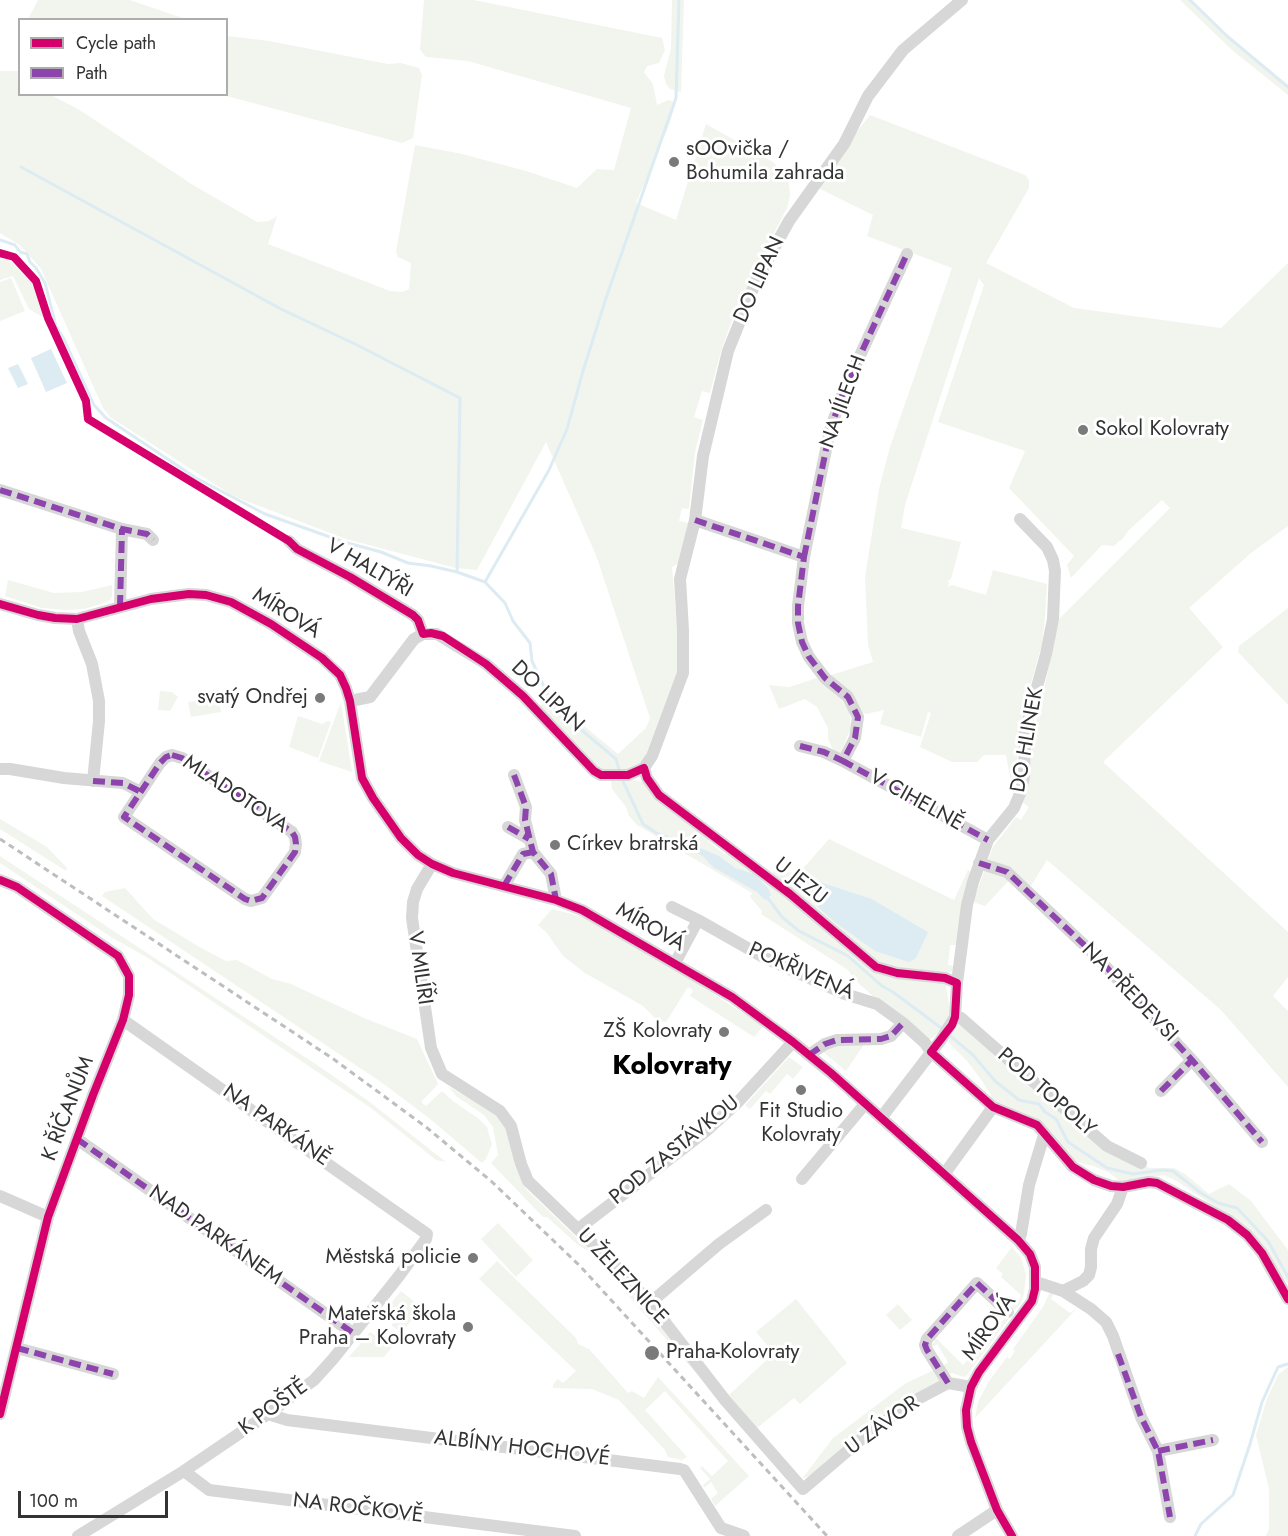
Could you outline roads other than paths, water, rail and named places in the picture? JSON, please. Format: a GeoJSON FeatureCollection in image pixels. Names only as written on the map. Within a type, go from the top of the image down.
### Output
{"type":"FeatureCollection","features":[{"type":"Feature","properties":{"kind":"street","name":"DO LIPAN"},"geometry":{"type":"LineString","coordinates":[[423,634],[443,636],[486,664],[524,696],[594,771],[601,775],[618,775],[644,768],[652,756],[683,674],[680,579],[695,520],[703,456],[726,362],[757,279],[789,221],[844,144],[868,96],[903,50],[962,0]]}},
{"type":"Feature","properties":{"kind":"street","name":"NA JÍLECH"},"geometry":{"type":"LineString","coordinates":[[804,557],[830,430],[844,390],[907,254]]}},
{"type":"Feature","properties":{"kind":"street"},"geometry":{"type":"LineString","coordinates":[[0,490],[122,529],[147,534],[153,540]]}},
{"type":"Feature","properties":{"kind":"street","name":"DO HLINEK"},"geometry":{"type":"LineString","coordinates":[[953,1021],[968,905],[979,863],[988,840],[1014,808],[1021,791],[1024,776],[1025,731],[1053,619],[1055,571],[1053,560],[1047,547],[1020,519]]}},
{"type":"Feature","properties":{"kind":"street"},"geometry":{"type":"LineString","coordinates":[[695,520],[804,557]]}},
{"type":"Feature","properties":{"kind":"street"},"geometry":{"type":"LineString","coordinates":[[120,607],[122,529]]}},
{"type":"Feature","properties":{"kind":"street","name":"V HALTÝŘI"},"geometry":{"type":"LineString","coordinates":[[289,541],[297,549],[350,577],[413,615],[418,620],[423,634]]}},
{"type":"Feature","properties":{"kind":"street","name":"V CIHELNĚ"},"geometry":{"type":"LineString","coordinates":[[804,557],[798,606],[798,623],[802,642],[809,657],[825,678],[848,697],[858,717],[855,738],[843,761]]}},
{"type":"Feature","properties":{"kind":"street","name":"MÍROVÁ"},"geometry":{"type":"LineString","coordinates":[[0,604],[38,615],[77,619],[174,594],[206,595],[231,602],[271,624],[333,667],[346,688],[350,701],[362,778],[401,838],[418,855],[453,873],[555,900],[582,910],[732,997],[793,1042],[945,1173],[1018,1240],[1030,1254],[1035,1267],[1036,1282],[1032,1301],[979,1372],[971,1387],[966,1410],[970,1442],[997,1510],[1012,1536]]}},
{"type":"Feature","properties":{"kind":"street"},"geometry":{"type":"LineString","coordinates":[[77,619],[96,679],[99,701],[93,781]]}},
{"type":"Feature","properties":{"kind":"street"},"geometry":{"type":"LineString","coordinates":[[350,701],[370,697],[411,641],[423,634]]}},
{"type":"Feature","properties":{"kind":"street","name":"V CIHELNĚ"},"geometry":{"type":"LineString","coordinates":[[800,746],[824,752],[843,761],[988,840]]}},
{"type":"Feature","properties":{"kind":"street","name":"MLADOTOVA"},"geometry":{"type":"LineString","coordinates":[[172,755],[182,758],[292,832],[296,844],[295,852],[262,898],[251,901],[245,899],[124,817],[141,792],[163,759],[172,755]]}},
{"type":"Feature","properties":{"kind":"street","name":"U JEZU"},"geometry":{"type":"LineString","coordinates":[[644,768],[647,778],[659,795],[790,894],[876,967],[897,973],[945,978],[957,983]]}},
{"type":"Feature","properties":{"kind":"street"},"geometry":{"type":"LineString","coordinates":[[0,769],[123,783],[141,792]]}},
{"type":"Feature","properties":{"kind":"street"},"geometry":{"type":"LineString","coordinates":[[514,775],[526,807],[525,820],[533,852],[551,874],[555,900]]}},
{"type":"Feature","properties":{"kind":"street"},"geometry":{"type":"LineString","coordinates":[[508,827],[529,838]]}},
{"type":"Feature","properties":{"kind":"street"},"geometry":{"type":"LineString","coordinates":[[504,886],[523,854],[533,852]]}},
{"type":"Feature","properties":{"kind":"street","name":"NA PŘEDEVSI"},"geometry":{"type":"LineString","coordinates":[[979,863],[1007,872],[1097,957],[1192,1060],[1262,1142]]}},
{"type":"Feature","properties":{"kind":"street","name":"V MILÍŘI"},"geometry":{"type":"LineString","coordinates":[[432,864],[417,889],[412,918],[431,1048],[442,1074]]}},
{"type":"Feature","properties":{"kind":"street","name":"K ŘÍČANŮM"},"geometry":{"type":"LineString","coordinates":[[0,880],[17,887],[118,956],[129,976],[129,995],[123,1020],[48,1217],[17,1348],[3,1386],[0,1414]]}},
{"type":"Feature","properties":{"kind":"street","name":"POKŘIVENÁ"},"geometry":{"type":"LineString","coordinates":[[672,907],[765,958],[845,994],[877,1004],[903,1023],[925,1043],[931,1053],[993,1107],[1037,1125],[1072,1167],[1094,1180],[1122,1187]]}},
{"type":"Feature","properties":{"kind":"street"},"geometry":{"type":"LineString","coordinates":[[675,963],[698,920]]}},
{"type":"Feature","properties":{"kind":"street","name":"POD TOPOLY"},"geometry":{"type":"LineString","coordinates":[[953,1021],[961,1018],[1107,1146],[1140,1162]]}},
{"type":"Feature","properties":{"kind":"street","name":"NA PARKÁNĚ"},"geometry":{"type":"LineString","coordinates":[[123,1020],[427,1234]]}},
{"type":"Feature","properties":{"kind":"street"},"geometry":{"type":"LineString","coordinates":[[881,1118],[953,1021]]}},
{"type":"Feature","properties":{"kind":"street"},"geometry":{"type":"LineString","coordinates":[[809,1056],[825,1044],[837,1040],[881,1039],[891,1036],[903,1023]]}},
{"type":"Feature","properties":{"kind":"street","name":"POD ZASTÁVKOU"},"geometry":{"type":"LineString","coordinates":[[578,1229],[706,1131],[737,1103],[793,1042]]}},
{"type":"Feature","properties":{"kind":"street"},"geometry":{"type":"LineString","coordinates":[[1161,1091],[1192,1060]]}},
{"type":"Feature","properties":{"kind":"street","name":"U ŽELEZNICE"},"geometry":{"type":"LineString","coordinates":[[442,1074],[500,1111],[511,1126],[528,1181],[650,1303],[725,1400],[803,1489]]}},
{"type":"Feature","properties":{"kind":"street"},"geometry":{"type":"LineString","coordinates":[[802,1179],[865,1104]]}},
{"type":"Feature","properties":{"kind":"street"},"geometry":{"type":"LineString","coordinates":[[945,1173],[993,1107]]}},
{"type":"Feature","properties":{"kind":"street"},"geometry":{"type":"LineString","coordinates":[[1018,1240],[1029,1185],[1044,1135]]}},
{"type":"Feature","properties":{"kind":"street","name":"NAD PARKÁNEM"},"geometry":{"type":"LineString","coordinates":[[77,1139],[353,1333]]}},
{"type":"Feature","properties":{"kind":"street"},"geometry":{"type":"LineString","coordinates":[[1063,1291],[1083,1281],[1089,1275],[1094,1238],[1117,1204],[1122,1187],[1149,1182],[1157,1183],[1228,1220],[1247,1235],[1262,1253],[1288,1299]]}},
{"type":"Feature","properties":{"kind":"street"},"geometry":{"type":"LineString","coordinates":[[0,1196],[48,1217]]}},
{"type":"Feature","properties":{"kind":"street"},"geometry":{"type":"LineString","coordinates":[[650,1303],[719,1244],[766,1210]]}},
{"type":"Feature","properties":{"kind":"street","name":"K POŠTĚ"},"geometry":{"type":"LineString","coordinates":[[78,1536],[184,1471],[314,1380],[403,1270],[426,1239],[427,1234]]}},
{"type":"Feature","properties":{"kind":"street"},"geometry":{"type":"LineString","coordinates":[[1036,1282],[1063,1291],[1106,1322],[1141,1417],[1158,1450],[1170,1517]]}},
{"type":"Feature","properties":{"kind":"street"},"geometry":{"type":"LineString","coordinates":[[971,1387],[948,1383],[927,1350],[925,1345],[927,1340],[977,1283],[1008,1312]]}},
{"type":"Feature","properties":{"kind":"street"},"geometry":{"type":"LineString","coordinates":[[17,1348],[112,1374]]}},
{"type":"Feature","properties":{"kind":"street","name":"U ZÁVOR"},"geometry":{"type":"LineString","coordinates":[[803,1489],[872,1430],[914,1401],[948,1383]]}},
{"type":"Feature","properties":{"kind":"street","name":"ALBÍNY HOCHOVÉ"},"geometry":{"type":"LineString","coordinates":[[268,1414],[298,1421],[684,1470],[719,1532],[740,1533],[744,1536]]}},
{"type":"Feature","properties":{"kind":"street"},"geometry":{"type":"LineString","coordinates":[[1158,1450],[1213,1440]]}},
{"type":"Feature","properties":{"kind":"street","name":"NA ROČKOVĚ"},"geometry":{"type":"LineString","coordinates":[[184,1471],[209,1490],[575,1536]]}},
{"type":"Feature","properties":{"kind":"street"},"geometry":{"type":"LineString","coordinates":[[958,1536],[997,1510]]}},
{"type":"Feature","properties":{"kind":"waterway"},"geometry":{"type":"LineString","coordinates":[[485,582],[549,470],[567,429],[607,295],[676,98],[679,0]]}},
{"type":"Feature","properties":{"kind":"waterway"},"geometry":{"type":"LineString","coordinates":[[1190,0],[1227,36],[1288,87]]}},
{"type":"Feature","properties":{"kind":"waterway"},"geometry":{"type":"LineString","coordinates":[[21,167],[281,309],[460,398],[457,572]]}},
{"type":"Feature","properties":{"kind":"waterway"},"geometry":{"type":"LineString","coordinates":[[0,240],[15,245],[20,252],[27,254],[45,283],[56,326],[94,405],[106,418],[196,478],[265,514],[408,563],[457,572],[485,582],[505,603],[513,621],[530,643],[532,661],[553,706],[616,759],[620,773]]}},
{"type":"Feature","properties":{"kind":"waterway"},"geometry":{"type":"LineString","coordinates":[[622,779],[643,824],[658,834],[702,854]]}},
{"type":"Feature","properties":{"kind":"waterway"},"geometry":{"type":"LineString","coordinates":[[767,897],[782,917],[799,931],[848,956],[882,986],[944,1030]]}},
{"type":"Feature","properties":{"kind":"waterway"},"geometry":{"type":"LineString","coordinates":[[949,1035],[973,1055],[995,1081],[1019,1100],[1039,1104],[1045,1112],[1056,1119],[1068,1142],[1107,1168],[1133,1174],[1162,1170],[1173,1171],[1218,1203],[1237,1208],[1268,1241],[1288,1277]]}},
{"type":"Feature","properties":{"kind":"waterway"},"geometry":{"type":"LineString","coordinates":[[1195,1536],[1201,1524],[1233,1495],[1262,1402],[1278,1367],[1288,1364]]}},
{"type":"Feature","properties":{"kind":"railway"},"geometry":{"type":"LineString","coordinates":[[0,839],[332,1058],[426,1127],[491,1181],[580,1266],[827,1536]]}},
{"type":"Feature","properties":{"kind":"place","name":"sOOvička / Bohumila zahrada"},"geometry":{"type":"Point","coordinates":[674,162]}},
{"type":"Feature","properties":{"kind":"place","name":"Sokol Kolovraty"},"geometry":{"type":"Point","coordinates":[1083,430]}},
{"type":"Feature","properties":{"kind":"place","name":"svatý Ondřej"},"geometry":{"type":"Point","coordinates":[320,698]}},
{"type":"Feature","properties":{"kind":"place","name":"Církev bratrská"},"geometry":{"type":"Point","coordinates":[555,845]}},
{"type":"Feature","properties":{"kind":"place","name":"ZŠ Kolovraty"},"geometry":{"type":"Point","coordinates":[724,1032]}},
{"type":"Feature","properties":{"kind":"place","name":"Fit Studio Kolovraty"},"geometry":{"type":"Point","coordinates":[801,1090]}},
{"type":"Feature","properties":{"kind":"place","name":"Městská policie"},"geometry":{"type":"Point","coordinates":[473,1258]}},
{"type":"Feature","properties":{"kind":"place","name":"Mateřská škola Praha – Kolovraty"},"geometry":{"type":"Point","coordinates":[468,1327]}},
{"type":"Feature","properties":{"kind":"place","name":"Praha-Kolovraty"},"geometry":{"type":"Point","coordinates":[652,1353]}},
{"type":"Feature","properties":{"kind":"district","name":"Kolovraty"},"geometry":{"type":"Point","coordinates":[672,1067]}}]}
